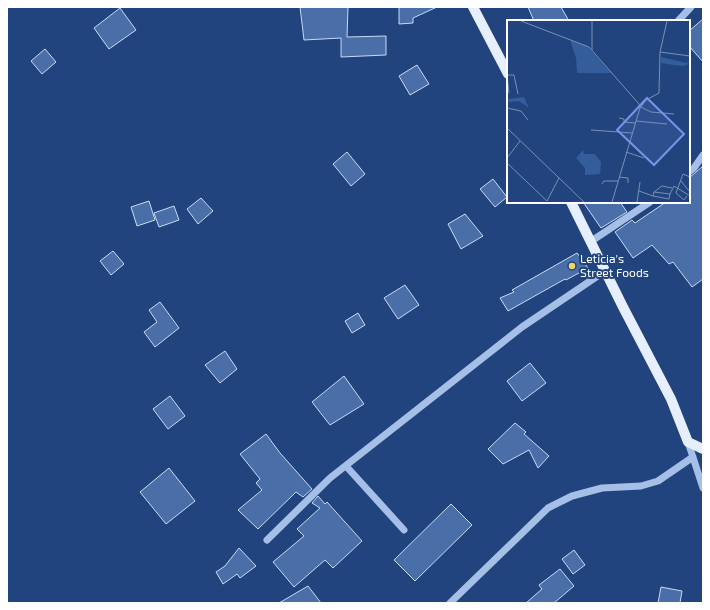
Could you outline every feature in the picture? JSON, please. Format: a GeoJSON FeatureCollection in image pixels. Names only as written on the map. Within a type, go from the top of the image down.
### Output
{"type":"FeatureCollection","features":[{"type":"Feature","properties":{"kind":"main road"},"geometry":{"type":"LineString","coordinates":[[473,7],[507,72]]}},
{"type":"Feature","properties":{"kind":"main road"},"geometry":{"type":"LineString","coordinates":[[571,203],[671,400],[688,442],[703,450]]}},
{"type":"Feature","properties":{"kind":"street"},"geometry":{"type":"LineString","coordinates":[[679,20],[691,7]]}},
{"type":"Feature","properties":{"kind":"street"},"geometry":{"type":"LineString","coordinates":[[690,171],[703,155]]}},
{"type":"Feature","properties":{"kind":"street"},"geometry":{"type":"LineString","coordinates":[[590,242],[648,203]]}},
{"type":"Feature","properties":{"kind":"street"},"geometry":{"type":"LineString","coordinates":[[267,540],[330,478],[522,327],[605,271]]}},
{"type":"Feature","properties":{"kind":"street"},"geometry":{"type":"LineString","coordinates":[[688,442],[703,488]]}},
{"type":"Feature","properties":{"kind":"street"},"geometry":{"type":"LineString","coordinates":[[450,603],[548,508],[572,496],[602,488],[641,486],[658,481],[692,457]]}},
{"type":"Feature","properties":{"kind":"street"},"geometry":{"type":"LineString","coordinates":[[346,466],[404,530]]}},
{"type":"Feature","properties":{"kind":"building"},"geometry":{"type":"Polygon","coordinates":[[[300,7],[348,7],[347,37],[386,36],[386,55],[341,57],[341,38],[304,40],[300,7]]]}},
{"type":"Feature","properties":{"kind":"building"},"geometry":{"type":"Polygon","coordinates":[[[399,7],[437,7],[413,18],[413,23],[399,24],[399,7]]]}},
{"type":"Feature","properties":{"kind":"building"},"geometry":{"type":"Polygon","coordinates":[[[528,7],[561,7],[568,20],[534,20],[528,7]]]}},
{"type":"Feature","properties":{"kind":"building"},"geometry":{"type":"Polygon","coordinates":[[[120,8],[136,30],[109,49],[94,28],[120,8]]]}},
{"type":"Feature","properties":{"kind":"building"},"geometry":{"type":"Polygon","coordinates":[[[703,19],[703,62],[690,47],[690,30],[703,19]]]}},
{"type":"Feature","properties":{"kind":"building"},"geometry":{"type":"Polygon","coordinates":[[[45,49],[56,62],[42,74],[31,61],[45,49]]]}},
{"type":"Feature","properties":{"kind":"building"},"geometry":{"type":"Polygon","coordinates":[[[417,65],[429,84],[410,95],[399,76],[417,65]]]}},
{"type":"Feature","properties":{"kind":"building"},"geometry":{"type":"Polygon","coordinates":[[[347,152],[365,174],[351,186],[333,164],[347,152]]]}},
{"type":"Feature","properties":{"kind":"building"},"geometry":{"type":"Polygon","coordinates":[[[703,166],[703,279],[692,287],[673,262],[669,264],[652,245],[633,258],[615,232],[632,220],[635,223],[665,203],[690,203],[690,177],[703,166]]]}},
{"type":"Feature","properties":{"kind":"building"},"geometry":{"type":"Polygon","coordinates":[[[493,179],[507,197],[495,207],[480,189],[493,179]]]}},
{"type":"Feature","properties":{"kind":"building"},"geometry":{"type":"Polygon","coordinates":[[[201,198],[213,211],[198,224],[187,209],[201,198]]]}},
{"type":"Feature","properties":{"kind":"building"},"geometry":{"type":"Polygon","coordinates":[[[149,201],[155,220],[137,226],[131,207],[149,201]]]}},
{"type":"Feature","properties":{"kind":"building"},"geometry":{"type":"Polygon","coordinates":[[[584,203],[621,203],[627,212],[601,228],[584,203]]]}},
{"type":"Feature","properties":{"kind":"building"},"geometry":{"type":"Polygon","coordinates":[[[174,206],[179,220],[159,227],[154,213],[174,206]]]}},
{"type":"Feature","properties":{"kind":"building"},"geometry":{"type":"Polygon","coordinates":[[[465,214],[483,236],[461,249],[448,224],[465,214]]]}},
{"type":"Feature","properties":{"kind":"building"},"geometry":{"type":"Polygon","coordinates":[[[113,251],[124,264],[111,275],[100,261],[113,251]]]}},
{"type":"Feature","properties":{"kind":"building"},"geometry":{"type":"Polygon","coordinates":[[[577,253],[588,268],[566,280],[565,279],[508,311],[500,298],[514,292],[512,290],[577,253]]]}},
{"type":"Feature","properties":{"kind":"building"},"geometry":{"type":"Polygon","coordinates":[[[405,285],[419,305],[398,319],[384,298],[405,285]]]}},
{"type":"Feature","properties":{"kind":"building"},"geometry":{"type":"Polygon","coordinates":[[[160,302],[179,328],[155,347],[144,332],[157,322],[149,310],[160,302]]]}},
{"type":"Feature","properties":{"kind":"building"},"geometry":{"type":"Polygon","coordinates":[[[358,313],[365,325],[352,333],[345,321],[358,313]]]}},
{"type":"Feature","properties":{"kind":"building"},"geometry":{"type":"Polygon","coordinates":[[[225,351],[237,369],[220,383],[205,365],[225,351]]]}},
{"type":"Feature","properties":{"kind":"building"},"geometry":{"type":"Polygon","coordinates":[[[530,363],[546,383],[522,401],[507,381],[530,363]]]}},
{"type":"Feature","properties":{"kind":"building"},"geometry":{"type":"Polygon","coordinates":[[[344,376],[364,404],[330,425],[312,402],[344,376]]]}},
{"type":"Feature","properties":{"kind":"building"},"geometry":{"type":"Polygon","coordinates":[[[170,396],[185,416],[168,429],[153,409],[170,396]]]}},
{"type":"Feature","properties":{"kind":"building"},"geometry":{"type":"Polygon","coordinates":[[[515,423],[526,432],[524,434],[549,456],[538,468],[529,450],[503,464],[488,449],[515,423]]]}},
{"type":"Feature","properties":{"kind":"building"},"geometry":{"type":"Polygon","coordinates":[[[266,434],[280,453],[312,489],[303,497],[296,492],[258,529],[238,510],[262,490],[256,483],[260,479],[240,454],[266,434]]]}},
{"type":"Feature","properties":{"kind":"building"},"geometry":{"type":"Polygon","coordinates":[[[169,468],[195,501],[166,524],[140,492],[169,468]]]}},
{"type":"Feature","properties":{"kind":"building"},"geometry":{"type":"Polygon","coordinates":[[[318,496],[325,504],[327,502],[362,541],[333,568],[325,560],[294,587],[273,562],[304,536],[297,529],[320,508],[312,503],[318,496]]]}},
{"type":"Feature","properties":{"kind":"building"},"geometry":{"type":"Polygon","coordinates":[[[451,504],[472,525],[415,581],[394,560],[451,504]]]}},
{"type":"Feature","properties":{"kind":"building"},"geometry":{"type":"Polygon","coordinates":[[[239,548],[256,566],[240,578],[237,574],[223,584],[216,572],[225,566],[239,548]]]}},
{"type":"Feature","properties":{"kind":"building"},"geometry":{"type":"Polygon","coordinates":[[[574,550],[585,565],[573,574],[562,559],[574,550]]]}},
{"type":"Feature","properties":{"kind":"building"},"geometry":{"type":"Polygon","coordinates":[[[560,569],[574,586],[554,603],[526,603],[542,589],[539,585],[560,569]]]}},
{"type":"Feature","properties":{"kind":"building"},"geometry":{"type":"Polygon","coordinates":[[[308,586],[321,603],[279,603],[308,586]]]}},
{"type":"Feature","properties":{"kind":"building"},"geometry":{"type":"Polygon","coordinates":[[[661,587],[682,591],[680,603],[658,603],[661,587]]]}},
{"type":"Feature","properties":{"kind":"place","name":"Leticia's Street Foods"},"geometry":{"type":"Point","coordinates":[572,266]}}]}
